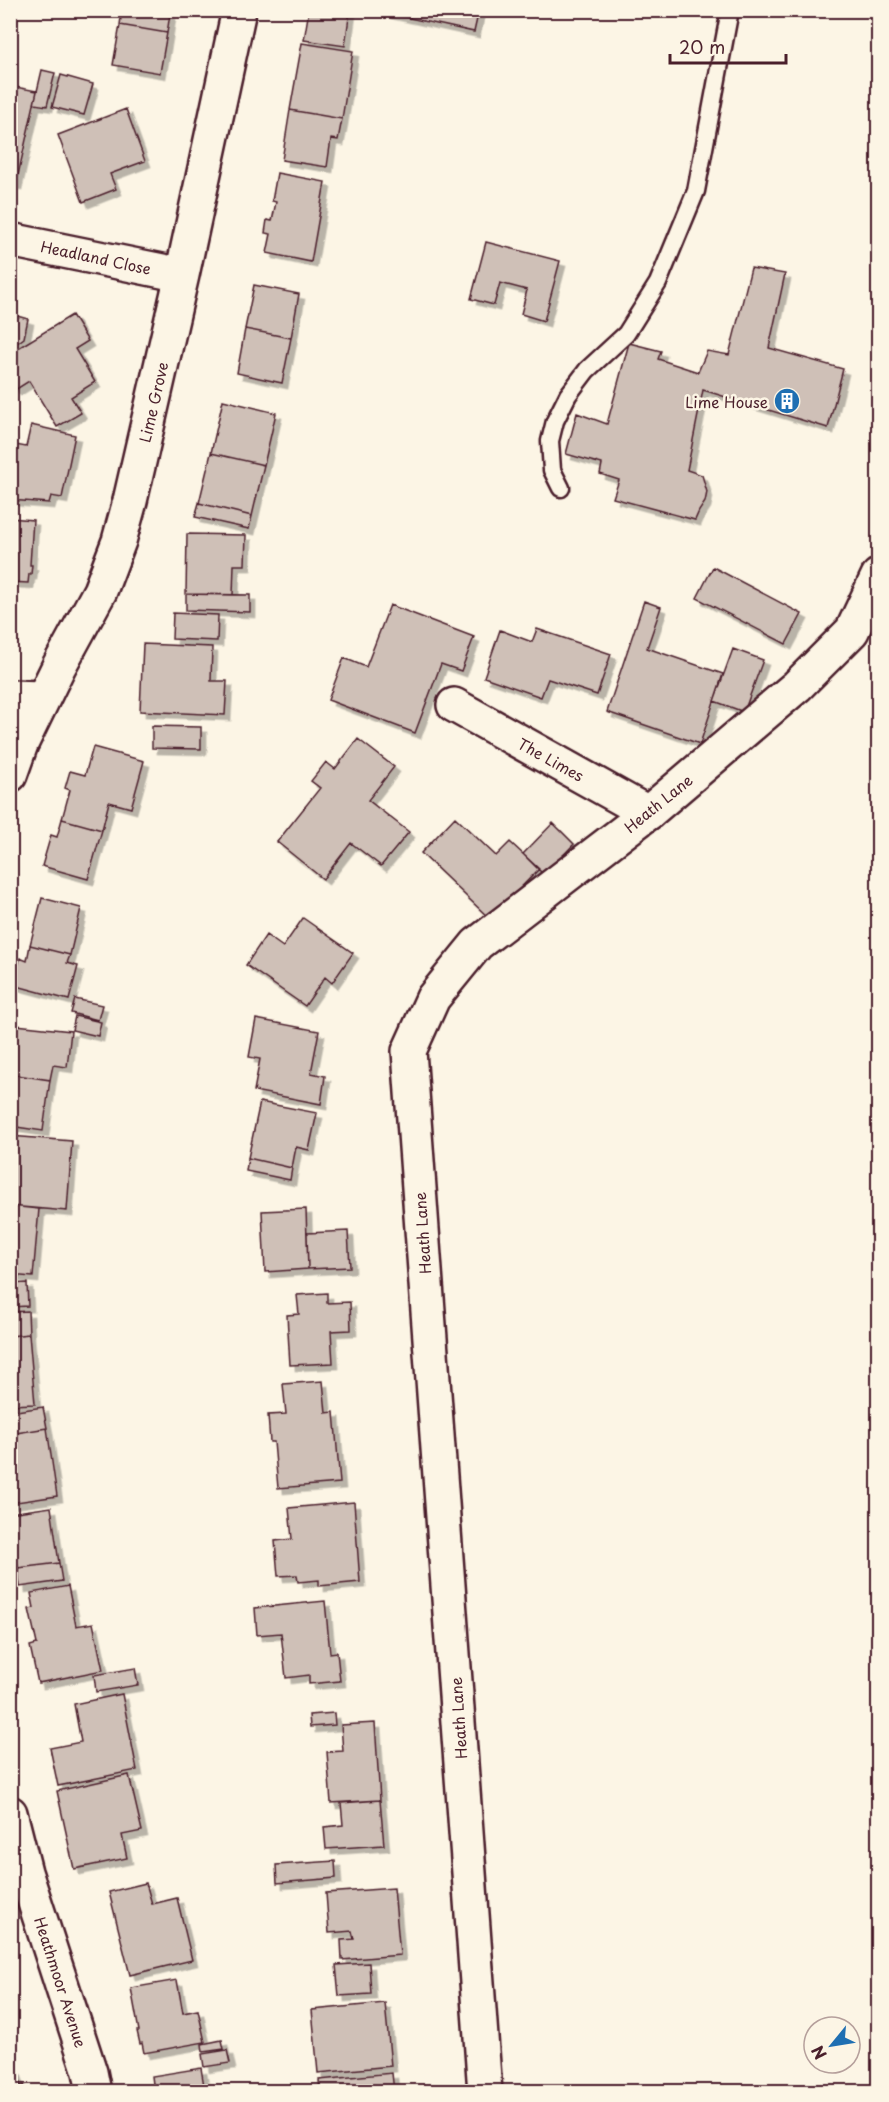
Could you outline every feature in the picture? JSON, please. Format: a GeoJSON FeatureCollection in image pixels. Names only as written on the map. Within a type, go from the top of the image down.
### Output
{"type":"FeatureCollection","features":[{"type":"Feature","properties":{"kind":"street","name":"Lime Grove"},"geometry":{"type":"LineString","coordinates":[[10,775],[21,744],[43,698],[100,591],[119,541],[182,275],[238,10]]}},
{"type":"Feature","properties":{"kind":"street","name":"Headland Close"},"geometry":{"type":"LineString","coordinates":[[10,240],[182,275]]}},
{"type":"Feature","properties":{"kind":"street","name":"Heath Lane"},"geometry":{"type":"LineString","coordinates":[[485,2091],[409,1052],[433,998],[477,944],[648,813],[797,686],[852,631],[879,576]]}},
{"type":"Feature","properties":{"kind":"street"},"geometry":{"type":"LineString","coordinates":[[10,697],[43,698]]}},
{"type":"Feature","properties":{"kind":"street","name":"The Limes"},"geometry":{"type":"LineString","coordinates":[[454,705],[648,813]]}},
{"type":"Feature","properties":{"kind":"street"},"geometry":{"type":"LineString","coordinates":[[10,1813],[18,1873]]}},
{"type":"Feature","properties":{"kind":"street","name":"Heathmoor Avenue"},"geometry":{"type":"LineString","coordinates":[[18,1873],[90,2072],[94,2091]]}},
{"type":"Feature","properties":{"kind":"lane"},"geometry":{"type":"LineString","coordinates":[[561,488],[552,470],[549,441],[555,421],[568,394],[587,370],[626,334],[658,283],[696,191],[730,10]]}},
{"type":"Feature","properties":{"kind":"building"},"geometry":{"type":"Polygon","coordinates":[[[122,10],[149,10],[170,14],[167,33],[120,25],[122,10]]]}},
{"type":"Feature","properties":{"kind":"building"},"geometry":{"type":"Polygon","coordinates":[[[309,10],[350,10],[345,46],[304,40],[309,10]]]}},
{"type":"Feature","properties":{"kind":"building"},"geometry":{"type":"Polygon","coordinates":[[[386,10],[479,10],[474,32],[386,13],[386,10]]]}},
{"type":"Feature","properties":{"kind":"building"},"geometry":{"type":"Polygon","coordinates":[[[120,25],[167,33],[160,73],[113,65],[120,25]]]}},
{"type":"Feature","properties":{"kind":"building"},"geometry":{"type":"Polygon","coordinates":[[[302,43],[353,51],[342,119],[290,110],[302,43]]]}},
{"type":"Feature","properties":{"kind":"building"},"geometry":{"type":"Polygon","coordinates":[[[42,70],[55,73],[47,106],[34,104],[42,70]]]}},
{"type":"Feature","properties":{"kind":"building"},"geometry":{"type":"Polygon","coordinates":[[[61,75],[93,84],[84,115],[52,107],[61,75]]]}},
{"type":"Feature","properties":{"kind":"building"},"geometry":{"type":"Polygon","coordinates":[[[10,86],[37,91],[16,184],[10,183],[10,86]]]}},
{"type":"Feature","properties":{"kind":"building"},"geometry":{"type":"Polygon","coordinates":[[[126,109],[145,161],[110,174],[116,189],[83,202],[58,135],[126,109]]]}},
{"type":"Feature","properties":{"kind":"building"},"geometry":{"type":"Polygon","coordinates":[[[290,110],[342,119],[338,140],[331,139],[327,167],[282,160],[290,110]]]}},
{"type":"Feature","properties":{"kind":"building"},"geometry":{"type":"Polygon","coordinates":[[[277,173],[325,182],[311,262],[267,253],[271,234],[265,233],[267,220],[272,221],[276,202],[272,201],[277,173]]]}},
{"type":"Feature","properties":{"kind":"building"},"geometry":{"type":"Polygon","coordinates":[[[486,242],[560,261],[544,321],[521,314],[527,290],[500,283],[494,305],[471,299],[486,242]]]}},
{"type":"Feature","properties":{"kind":"building","name":"Lime House"},"geometry":{"type":"Polygon","coordinates":[[[751,268],[785,274],[769,348],[843,369],[828,428],[703,390],[687,470],[702,475],[707,492],[705,502],[695,520],[613,498],[619,480],[600,474],[602,464],[566,454],[577,413],[607,424],[629,343],[661,351],[658,359],[698,372],[707,351],[729,355],[751,268]]]}},
{"type":"Feature","properties":{"kind":"building"},"geometry":{"type":"Polygon","coordinates":[[[254,285],[299,294],[291,338],[245,329],[254,285]]]}},
{"type":"Feature","properties":{"kind":"building"},"geometry":{"type":"Polygon","coordinates":[[[10,314],[28,319],[24,338],[10,348],[10,314]]]}},
{"type":"Feature","properties":{"kind":"building"},"geometry":{"type":"Polygon","coordinates":[[[72,315],[88,341],[75,349],[95,382],[71,397],[81,413],[57,427],[29,381],[15,390],[10,382],[10,353],[72,315]]]}},
{"type":"Feature","properties":{"kind":"building"},"geometry":{"type":"Polygon","coordinates":[[[245,329],[291,338],[282,383],[237,373],[245,329]]]}},
{"type":"Feature","properties":{"kind":"building"},"geometry":{"type":"Polygon","coordinates":[[[223,400],[276,413],[264,465],[211,453],[223,400]]]}},
{"type":"Feature","properties":{"kind":"building"},"geometry":{"type":"Polygon","coordinates":[[[31,425],[75,435],[62,498],[51,496],[49,503],[10,500],[10,444],[26,447],[31,425]]]}},
{"type":"Feature","properties":{"kind":"building"},"geometry":{"type":"Polygon","coordinates":[[[211,453],[264,465],[252,516],[199,503],[211,453]]]}},
{"type":"Feature","properties":{"kind":"building"},"geometry":{"type":"Polygon","coordinates":[[[199,503],[252,516],[249,529],[195,517],[199,503]]]}},
{"type":"Feature","properties":{"kind":"building"},"geometry":{"type":"Polygon","coordinates":[[[10,518],[33,520],[30,565],[32,565],[28,583],[10,582],[10,518]]]}},
{"type":"Feature","properties":{"kind":"building"},"geometry":{"type":"Polygon","coordinates":[[[187,534],[246,535],[245,565],[234,565],[233,595],[186,594],[187,534]]]}},
{"type":"Feature","properties":{"kind":"building"},"geometry":{"type":"Polygon","coordinates":[[[713,567],[802,614],[786,644],[697,598],[713,567]]]}},
{"type":"Feature","properties":{"kind":"building"},"geometry":{"type":"Polygon","coordinates":[[[186,594],[250,595],[250,612],[186,610],[186,594]]]}},
{"type":"Feature","properties":{"kind":"building"},"geometry":{"type":"Polygon","coordinates":[[[644,601],[661,607],[647,648],[723,674],[700,744],[607,712],[644,601]]]}},
{"type":"Feature","properties":{"kind":"building"},"geometry":{"type":"Polygon","coordinates":[[[390,605],[474,637],[461,671],[441,664],[415,733],[328,700],[344,658],[366,667],[390,605]]]}},
{"type":"Feature","properties":{"kind":"building"},"geometry":{"type":"Polygon","coordinates":[[[173,613],[218,615],[217,641],[172,639],[173,613]]]}},
{"type":"Feature","properties":{"kind":"building"},"geometry":{"type":"Polygon","coordinates":[[[537,629],[611,654],[597,695],[548,679],[541,697],[484,677],[500,630],[532,642],[537,629]]]}},
{"type":"Feature","properties":{"kind":"building"},"geometry":{"type":"Polygon","coordinates":[[[143,644],[212,647],[211,681],[227,681],[225,715],[140,711],[143,644]]]}},
{"type":"Feature","properties":{"kind":"building"},"geometry":{"type":"Polygon","coordinates":[[[733,649],[763,660],[744,712],[714,701],[733,649]]]}},
{"type":"Feature","properties":{"kind":"building"},"geometry":{"type":"Polygon","coordinates":[[[152,726],[201,727],[201,749],[152,748],[152,726]]]}},
{"type":"Feature","properties":{"kind":"building"},"geometry":{"type":"Polygon","coordinates":[[[358,739],[394,767],[368,800],[409,832],[381,866],[351,843],[323,879],[277,842],[320,788],[311,781],[326,762],[335,769],[358,739]]]}},
{"type":"Feature","properties":{"kind":"building"},"geometry":{"type":"Polygon","coordinates":[[[93,747],[144,761],[131,808],[109,802],[102,830],[62,819],[70,790],[65,788],[70,771],[85,775],[93,747]]]}},
{"type":"Feature","properties":{"kind":"building"},"geometry":{"type":"Polygon","coordinates":[[[455,817],[496,856],[510,842],[539,869],[490,919],[421,853],[455,817]]]}},
{"type":"Feature","properties":{"kind":"building"},"geometry":{"type":"Polygon","coordinates":[[[62,819],[102,830],[88,879],[42,866],[51,835],[57,837],[62,819]]]}},
{"type":"Feature","properties":{"kind":"building"},"geometry":{"type":"Polygon","coordinates":[[[553,823],[574,844],[544,875],[523,854],[553,823]]]}},
{"type":"Feature","properties":{"kind":"building"},"geometry":{"type":"Polygon","coordinates":[[[42,898],[81,908],[70,955],[30,945],[42,898]]]}},
{"type":"Feature","properties":{"kind":"building"},"geometry":{"type":"Polygon","coordinates":[[[303,918],[353,953],[332,983],[325,977],[305,1006],[246,965],[266,935],[283,947],[303,918]]]}},
{"type":"Feature","properties":{"kind":"building"},"geometry":{"type":"Polygon","coordinates":[[[30,945],[70,955],[67,963],[78,966],[69,1000],[13,985],[20,958],[27,961],[30,945]]]}},
{"type":"Feature","properties":{"kind":"building"},"geometry":{"type":"Polygon","coordinates":[[[75,999],[102,1005],[98,1020],[71,1013],[75,999]]]}},
{"type":"Feature","properties":{"kind":"building"},"geometry":{"type":"Polygon","coordinates":[[[75,1016],[101,1022],[98,1036],[72,1030],[75,1016]]]}},
{"type":"Feature","properties":{"kind":"building"},"geometry":{"type":"Polygon","coordinates":[[[256,1019],[319,1031],[311,1073],[325,1076],[321,1104],[254,1091],[260,1059],[249,1057],[256,1019]]]}},
{"type":"Feature","properties":{"kind":"building"},"geometry":{"type":"Polygon","coordinates":[[[16,1025],[71,1031],[67,1067],[53,1065],[50,1080],[10,1074],[12,1053],[10,1053],[10,1042],[11,1037],[14,1038],[16,1025]]]}},
{"type":"Feature","properties":{"kind":"building"},"geometry":{"type":"Polygon","coordinates":[[[10,1074],[50,1080],[43,1131],[10,1126],[10,1074]]]}},
{"type":"Feature","properties":{"kind":"building"},"geometry":{"type":"Polygon","coordinates":[[[260,1102],[317,1113],[309,1150],[296,1147],[292,1168],[248,1158],[260,1102]]]}},
{"type":"Feature","properties":{"kind":"building"},"geometry":{"type":"Polygon","coordinates":[[[10,1136],[72,1141],[67,1211],[10,1206],[10,1136]]]}},
{"type":"Feature","properties":{"kind":"building"},"geometry":{"type":"Polygon","coordinates":[[[248,1158],[292,1168],[290,1180],[246,1171],[248,1158]]]}},
{"type":"Feature","properties":{"kind":"building"},"geometry":{"type":"Polygon","coordinates":[[[10,1206],[39,1209],[33,1277],[10,1275],[10,1206]]]}},
{"type":"Feature","properties":{"kind":"building"},"geometry":{"type":"Polygon","coordinates":[[[306,1209],[308,1269],[265,1272],[262,1211],[306,1209]]]}},
{"type":"Feature","properties":{"kind":"building"},"geometry":{"type":"Polygon","coordinates":[[[348,1231],[350,1267],[308,1269],[307,1233],[348,1231]]]}},
{"type":"Feature","properties":{"kind":"building"},"geometry":{"type":"Polygon","coordinates":[[[27,1283],[28,1306],[10,1307],[10,1284],[27,1283]]]}},
{"type":"Feature","properties":{"kind":"building"},"geometry":{"type":"Polygon","coordinates":[[[327,1293],[327,1303],[350,1302],[351,1330],[331,1331],[333,1363],[290,1365],[287,1315],[299,1314],[297,1295],[327,1293]]]}},
{"type":"Feature","properties":{"kind":"building"},"geometry":{"type":"Polygon","coordinates":[[[28,1311],[29,1334],[10,1336],[10,1312],[28,1311]]]}},
{"type":"Feature","properties":{"kind":"building"},"geometry":{"type":"Polygon","coordinates":[[[29,1334],[35,1404],[10,1405],[10,1336],[29,1334]]]}},
{"type":"Feature","properties":{"kind":"building"},"geometry":{"type":"Polygon","coordinates":[[[323,1381],[326,1413],[334,1412],[340,1483],[278,1488],[274,1442],[270,1442],[268,1415],[286,1414],[283,1384],[323,1381]]]}},
{"type":"Feature","properties":{"kind":"building"},"geometry":{"type":"Polygon","coordinates":[[[43,1407],[47,1428],[10,1434],[10,1412],[43,1407]]]}},
{"type":"Feature","properties":{"kind":"building"},"geometry":{"type":"Polygon","coordinates":[[[47,1428],[57,1496],[10,1503],[10,1434],[47,1428]]]}},
{"type":"Feature","properties":{"kind":"building"},"geometry":{"type":"Polygon","coordinates":[[[354,1502],[360,1582],[319,1586],[319,1580],[298,1582],[297,1575],[278,1576],[275,1541],[292,1539],[289,1508],[354,1502]]]}},
{"type":"Feature","properties":{"kind":"building"},"geometry":{"type":"Polygon","coordinates":[[[51,1507],[59,1563],[18,1568],[10,1513],[51,1507]]]}},
{"type":"Feature","properties":{"kind":"building"},"geometry":{"type":"Polygon","coordinates":[[[59,1563],[62,1581],[20,1587],[18,1568],[59,1563]]]}},
{"type":"Feature","properties":{"kind":"building"},"geometry":{"type":"Polygon","coordinates":[[[68,1586],[76,1626],[93,1623],[103,1670],[38,1683],[30,1646],[37,1644],[29,1609],[34,1608],[31,1593],[68,1586]]]}},
{"type":"Feature","properties":{"kind":"building"},"geometry":{"type":"Polygon","coordinates":[[[325,1601],[330,1653],[337,1652],[340,1681],[309,1684],[309,1675],[286,1678],[281,1633],[257,1635],[255,1608],[325,1601]]]}},
{"type":"Feature","properties":{"kind":"building"},"geometry":{"type":"Polygon","coordinates":[[[135,1668],[138,1685],[96,1692],[94,1675],[135,1668]]]}},
{"type":"Feature","properties":{"kind":"building"},"geometry":{"type":"Polygon","coordinates":[[[122,1694],[137,1770],[58,1786],[50,1748],[81,1742],[74,1704],[122,1694]]]}},
{"type":"Feature","properties":{"kind":"building"},"geometry":{"type":"Polygon","coordinates":[[[334,1713],[335,1725],[310,1727],[309,1715],[334,1713]]]}},
{"type":"Feature","properties":{"kind":"building"},"geometry":{"type":"Polygon","coordinates":[[[375,1723],[380,1800],[331,1803],[327,1752],[343,1751],[341,1725],[375,1723]]]}},
{"type":"Feature","properties":{"kind":"building"},"geometry":{"type":"Polygon","coordinates":[[[129,1775],[142,1831],[122,1835],[127,1858],[74,1869],[57,1791],[129,1775]]]}},
{"type":"Feature","properties":{"kind":"building"},"geometry":{"type":"Polygon","coordinates":[[[380,1800],[384,1845],[326,1849],[324,1827],[343,1825],[341,1803],[380,1800]]]}},
{"type":"Feature","properties":{"kind":"building"},"geometry":{"type":"Polygon","coordinates":[[[335,1861],[336,1878],[277,1883],[276,1865],[335,1861]]]}},
{"type":"Feature","properties":{"kind":"building"},"geometry":{"type":"Polygon","coordinates":[[[146,1883],[152,1904],[177,1898],[192,1960],[130,1975],[109,1892],[146,1883]]]}},
{"type":"Feature","properties":{"kind":"building"},"geometry":{"type":"Polygon","coordinates":[[[394,1888],[400,1955],[342,1960],[341,1940],[354,1939],[352,1931],[329,1933],[326,1893],[394,1888]]]}},
{"type":"Feature","properties":{"kind":"building"},"geometry":{"type":"Polygon","coordinates":[[[369,1963],[371,1994],[339,1996],[336,1965],[369,1963]]]}},
{"type":"Feature","properties":{"kind":"building"},"geometry":{"type":"Polygon","coordinates":[[[177,1980],[183,2013],[198,2010],[205,2042],[144,2053],[137,2031],[139,2031],[131,1988],[177,1980]]]}},
{"type":"Feature","properties":{"kind":"building"},"geometry":{"type":"Polygon","coordinates":[[[385,2003],[391,2066],[318,2073],[312,2010],[385,2003]]]}},
{"type":"Feature","properties":{"kind":"building"},"geometry":{"type":"Polygon","coordinates":[[[222,2040],[224,2049],[203,2052],[202,2044],[222,2040]]]}},
{"type":"Feature","properties":{"kind":"building"},"geometry":{"type":"Polygon","coordinates":[[[227,2050],[230,2063],[204,2067],[202,2054],[227,2050]]]}},
{"type":"Feature","properties":{"kind":"building"},"geometry":{"type":"Polygon","coordinates":[[[201,2068],[205,2092],[154,2092],[152,2076],[201,2068]]]}},
{"type":"Feature","properties":{"kind":"building"},"geometry":{"type":"Polygon","coordinates":[[[15,2069],[21,2086],[24,2085],[27,2092],[10,2092],[10,2071],[15,2069]]]}},
{"type":"Feature","properties":{"kind":"building"},"geometry":{"type":"Polygon","coordinates":[[[392,2073],[394,2092],[320,2092],[319,2080],[392,2073]]]}},
{"type":"Feature","properties":{"kind":"place","name":"Lime House"},"geometry":{"type":"Point","coordinates":[787,401]}}]}
